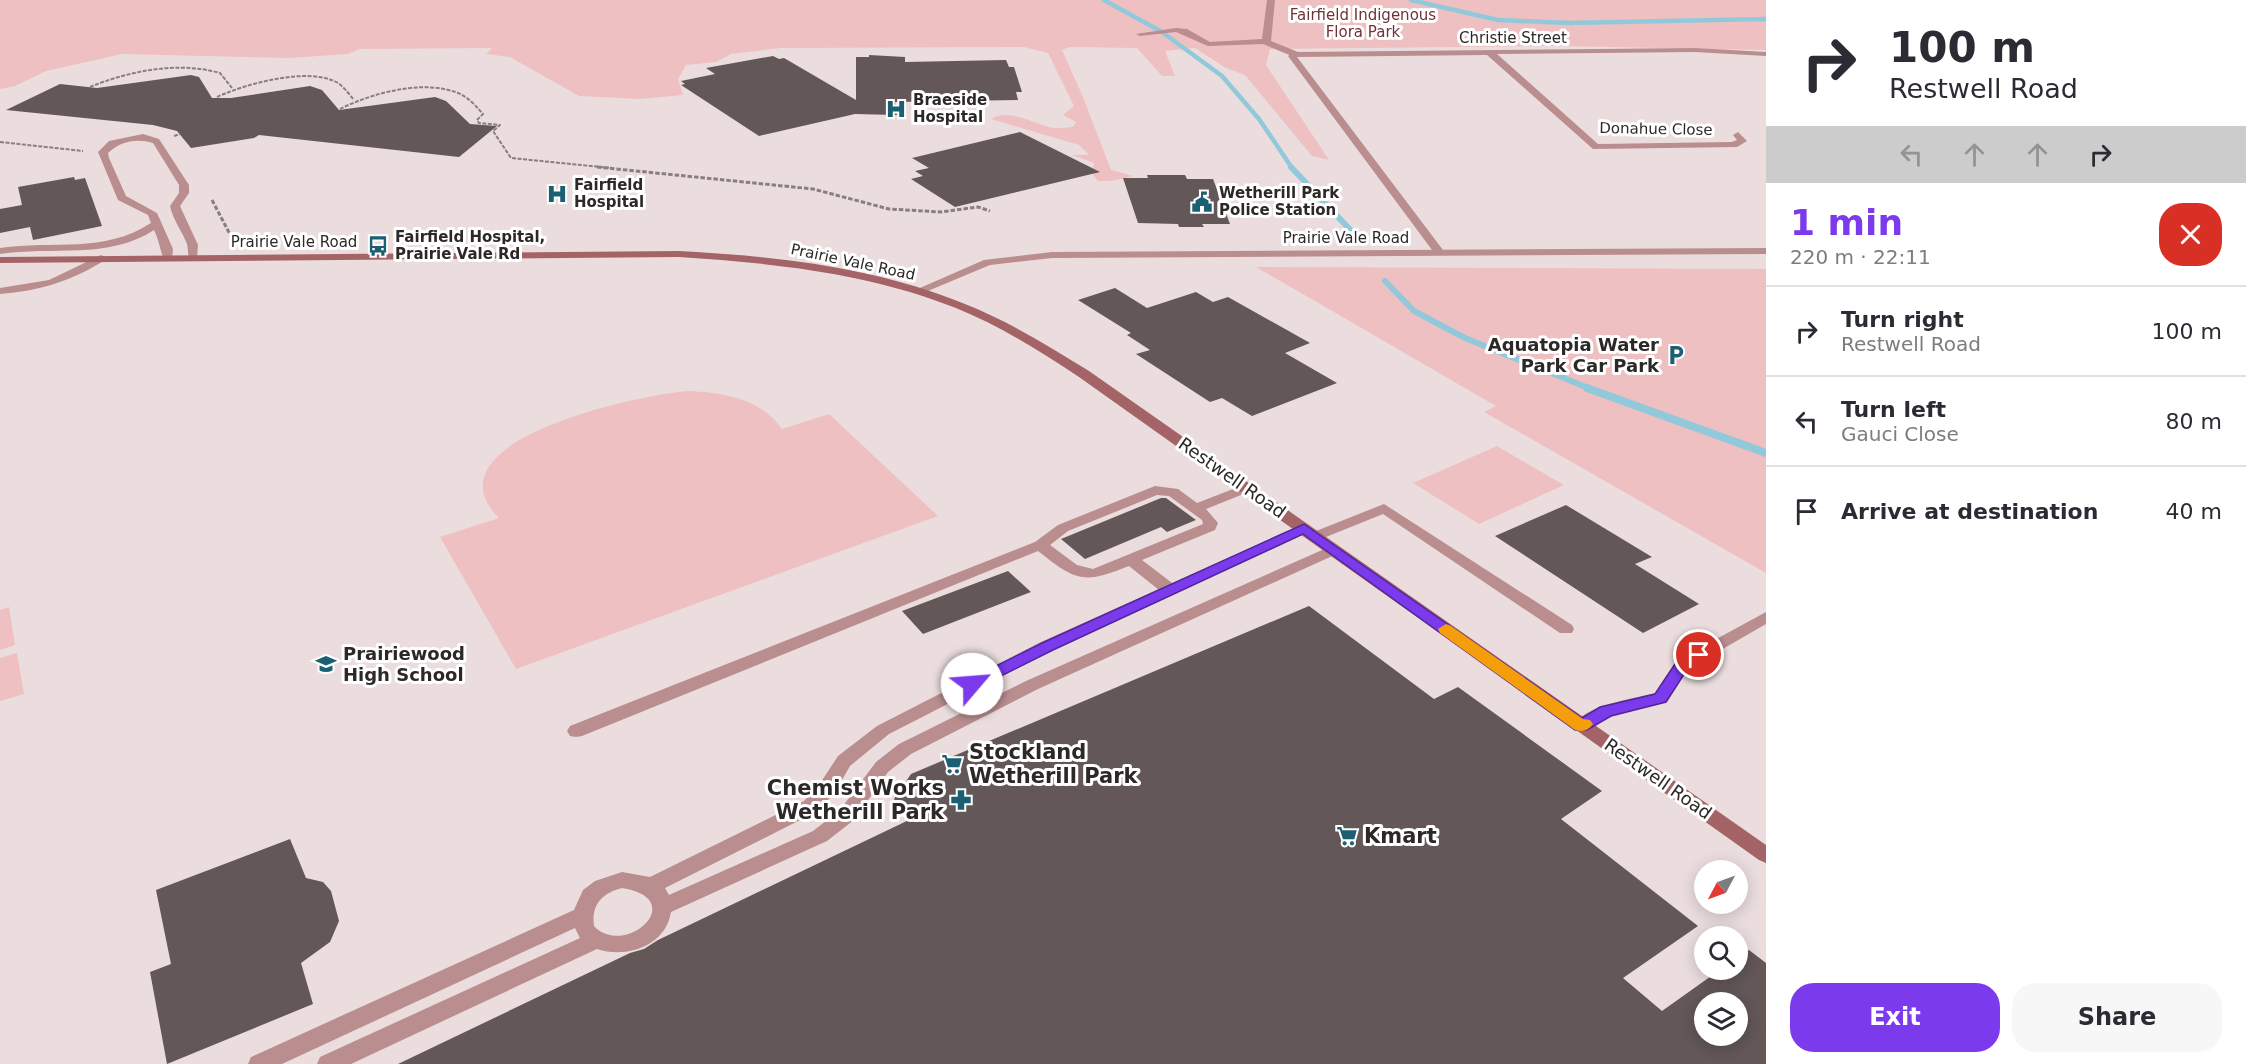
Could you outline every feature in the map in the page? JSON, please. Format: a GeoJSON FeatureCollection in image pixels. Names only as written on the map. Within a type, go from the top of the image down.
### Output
{"type":"FeatureCollection","features":[{"type":"Feature","properties":{"kind":"main road","name":"Prairie Vale Road"},"geometry":{"type":"LineString","coordinates":[[0,260],[679,254],[740,257],[808,266],[919,291]]}},
{"type":"Feature","properties":{"kind":"main road","name":"Restwell Road"},"geometry":{"type":"LineString","coordinates":[[919,291],[984,317],[1039,345],[1310,532],[1766,855]]}},
{"type":"Feature","properties":{"kind":"street"},"geometry":{"type":"LineString","coordinates":[[1264,41],[1268,39],[1271,0]]}},
{"type":"Feature","properties":{"kind":"street"},"geometry":{"type":"LineString","coordinates":[[1140,34],[1184,31],[1208,44],[1221,45],[1264,41],[1295,54],[1292,56],[1439,252]]}},
{"type":"Feature","properties":{"kind":"street","name":"Christie Street"},"geometry":{"type":"LineString","coordinates":[[1295,54],[1695,50],[1766,54]]}},
{"type":"Feature","properties":{"kind":"street","name":"Donahue Close"},"geometry":{"type":"LineString","coordinates":[[1488,51],[1596,147],[1734,145],[1742,141],[1738,135]]}},
{"type":"Feature","properties":{"kind":"street"},"geometry":{"type":"LineString","coordinates":[[168,258],[168,249],[152,213],[122,198],[104,158],[103,152],[112,143],[143,137],[156,141],[184,185],[184,193],[175,206],[176,213],[195,250],[194,257]]}},
{"type":"Feature","properties":{"kind":"street"},"geometry":{"type":"LineString","coordinates":[[0,251],[107,246],[137,236],[157,224]]}},
{"type":"Feature","properties":{"kind":"street","name":"Prairie Vale Road"},"geometry":{"type":"LineString","coordinates":[[919,291],[975,266],[1026,257],[1098,254],[1439,252],[1558,254],[1766,251]]}},
{"type":"Feature","properties":{"kind":"street"},"geometry":{"type":"LineString","coordinates":[[0,291],[55,282],[77,274],[101,258]]}},
{"type":"Feature","properties":{"kind":"street"},"geometry":{"type":"LineString","coordinates":[[1196,508],[1246,488]]}},
{"type":"Feature","properties":{"kind":"street"},"geometry":{"type":"LineString","coordinates":[[576,731],[1040,545],[1063,528],[1155,490],[1173,492],[1208,517],[1211,523],[1210,526],[1095,574],[1082,574],[1040,545]]}},
{"type":"Feature","properties":{"kind":"street"},"geometry":{"type":"LineString","coordinates":[[650,885],[811,806],[828,787],[844,761],[883,730],[1047,646],[1170,590],[1310,532],[1384,508],[1566,629]]}},
{"type":"Feature","properties":{"kind":"street"},"geometry":{"type":"LineString","coordinates":[[663,907],[820,836],[847,815],[882,767],[905,749],[1032,685],[1334,550]]}},
{"type":"Feature","properties":{"kind":"street"},"geometry":{"type":"LineString","coordinates":[[1131,559],[1170,590]]}},
{"type":"Feature","properties":{"kind":"street"},"geometry":{"type":"LineString","coordinates":[[1581,726],[1606,711],[1661,698],[1682,665],[1766,617]]}},
{"type":"Feature","properties":{"kind":"street"},"geometry":{"type":"LineString","coordinates":[[622,879],[650,885],[662,897],[661,918],[656,928],[634,942],[609,945],[596,940],[587,933],[582,915],[587,900],[596,890],[622,879]]}},
{"type":"Feature","properties":{"kind":"street"},"geometry":{"type":"LineString","coordinates":[[259,1064],[582,915]]}},
{"type":"Feature","properties":{"kind":"street"},"geometry":{"type":"LineString","coordinates":[[328,1064],[596,940]]}},
{"type":"Feature","properties":{"kind":"path"},"geometry":{"type":"LineString","coordinates":[[90,87],[111,78],[196,67],[220,73],[232,88]]}},
{"type":"Feature","properties":{"kind":"path"},"geometry":{"type":"LineString","coordinates":[[217,97],[232,88],[289,78],[325,79],[340,84],[354,100]]}},
{"type":"Feature","properties":{"kind":"path"},"geometry":{"type":"LineString","coordinates":[[340,109],[354,100],[414,90],[456,92],[465,96],[483,114],[477,120],[479,123],[500,125],[493,131],[511,158],[813,189],[889,209],[941,212],[978,207],[990,211]]}},
{"type":"Feature","properties":{"kind":"path"},"geometry":{"type":"LineString","coordinates":[[174,136],[180,134]]}},
{"type":"Feature","properties":{"kind":"path"},"geometry":{"type":"LineString","coordinates":[[0,142],[82,151]]}},
{"type":"Feature","properties":{"kind":"path"},"geometry":{"type":"LineString","coordinates":[[212,200],[236,246]]}},
{"type":"Feature","properties":{"kind":"green space","name":"Fairfield Indigenous Flora Park"},"geometry":{"type":"Polygon","coordinates":[[[0,0],[1766,0],[1766,50],[1558,46],[1270,49],[1266,65],[1329,160],[1312,156],[1245,75],[1226,68],[1195,48],[1165,51],[1175,76],[1162,76],[1137,48],[1070,47],[1062,50],[1111,170],[1133,176],[1112,181],[1098,181],[1092,173],[1094,163],[1072,155],[1089,155],[1079,145],[991,119],[998,116],[1014,116],[1055,128],[1073,127],[1076,122],[1063,115],[1074,106],[1048,53],[1024,47],[781,48],[731,54],[716,62],[686,65],[678,79],[683,95],[639,99],[579,96],[510,57],[486,54],[492,48],[360,49],[348,54],[289,58],[122,54],[46,71],[15,86],[0,89],[0,0]]]}},
{"type":"Feature","properties":{"kind":"green space"},"geometry":{"type":"Polygon","coordinates":[[[1256,267],[1766,269],[1766,573],[1484,412],[1496,406],[1256,267]]]}},
{"type":"Feature","properties":{"kind":"green space"},"geometry":{"type":"Polygon","coordinates":[[[689,391],[715,393],[740,399],[763,410],[782,429],[829,414],[938,516],[516,669],[440,537],[499,518],[483,490],[490,466],[513,444],[548,426],[588,412],[629,401],[689,391]]]}},
{"type":"Feature","properties":{"kind":"green space"},"geometry":{"type":"Polygon","coordinates":[[[1497,446],[1564,485],[1479,524],[1413,483],[1497,446]]]}},
{"type":"Feature","properties":{"kind":"green space"},"geometry":{"type":"Polygon","coordinates":[[[9,607],[15,645],[0,650],[0,610],[9,607]]]}},
{"type":"Feature","properties":{"kind":"green space"},"geometry":{"type":"Polygon","coordinates":[[[17,653],[24,694],[0,701],[0,658],[17,653]]]}},
{"type":"Feature","properties":{"kind":"building"},"geometry":{"type":"Polygon","coordinates":[[[869,55],[905,57],[905,62],[1006,60],[1009,67],[1014,67],[1022,92],[1016,92],[1018,100],[895,102],[897,115],[855,114],[759,136],[681,85],[685,84],[681,81],[715,74],[706,68],[773,56],[779,59],[784,58],[856,100],[856,57],[869,57],[869,55]]]}},
{"type":"Feature","properties":{"kind":"building"},"geometry":{"type":"Polygon","coordinates":[[[191,75],[199,77],[212,98],[231,98],[310,86],[322,90],[339,110],[435,97],[446,101],[470,124],[497,126],[459,157],[259,135],[254,138],[191,148],[177,131],[153,125],[6,110],[60,84],[97,88],[191,75]]]}},
{"type":"Feature","properties":{"kind":"building"},"geometry":{"type":"Polygon","coordinates":[[[1020,132],[1100,172],[955,207],[911,179],[923,176],[915,171],[929,168],[912,158],[1020,132]]]}},
{"type":"Feature","properties":{"kind":"building","name":"Wetherill Park Police Station"},"geometry":{"type":"Polygon","coordinates":[[[1147,175],[1185,175],[1187,179],[1213,179],[1230,224],[1179,227],[1178,224],[1138,223],[1123,178],[1148,178],[1147,175]]]}},
{"type":"Feature","properties":{"kind":"building"},"geometry":{"type":"Polygon","coordinates":[[[74,177],[75,180],[85,178],[102,226],[33,240],[30,227],[0,233],[0,209],[22,205],[18,187],[74,177]]]}},
{"type":"Feature","properties":{"kind":"building"},"geometry":{"type":"Polygon","coordinates":[[[1115,288],[1147,308],[1196,292],[1213,302],[1228,297],[1310,343],[1285,353],[1337,383],[1252,416],[1222,398],[1210,402],[1136,354],[1150,350],[1127,335],[1131,333],[1078,300],[1115,288]]]}},
{"type":"Feature","properties":{"kind":"building"},"geometry":{"type":"Polygon","coordinates":[[[1161,498],[1166,498],[1196,520],[1167,532],[1161,527],[1085,559],[1061,539],[1161,498]]]}},
{"type":"Feature","properties":{"kind":"building"},"geometry":{"type":"Polygon","coordinates":[[[1566,505],[1652,557],[1635,564],[1699,604],[1643,633],[1495,536],[1566,505]]]}},
{"type":"Feature","properties":{"kind":"building"},"geometry":{"type":"Polygon","coordinates":[[[1008,571],[1031,592],[923,634],[902,611],[1008,571]]]}},
{"type":"Feature","properties":{"kind":"building"},"geometry":{"type":"Polygon","coordinates":[[[1309,606],[1434,699],[1458,687],[1602,791],[1561,819],[1698,926],[1694,926],[1694,929],[1623,978],[1662,1011],[1706,980],[1748,980],[1749,950],[1766,963],[1766,1064],[398,1064],[630,953],[644,949],[658,940],[911,819],[894,799],[911,774],[1309,606]]]}},
{"type":"Feature","properties":{"kind":"building"},"geometry":{"type":"Polygon","coordinates":[[[290,839],[306,878],[323,882],[331,891],[339,921],[330,942],[301,963],[313,1004],[167,1064],[150,972],[171,964],[156,890],[290,839]]]}},
{"type":"Feature","properties":{"kind":"waterway"},"geometry":{"type":"LineString","coordinates":[[1104,0],[1162,32],[1222,76],[1259,119],[1292,168]]}},
{"type":"Feature","properties":{"kind":"waterway"},"geometry":{"type":"LineString","coordinates":[[1411,0],[1498,20],[1568,23],[1766,19]]}},
{"type":"Feature","properties":{"kind":"waterway"},"geometry":{"type":"LineString","coordinates":[[1291,167],[1357,237]]}},
{"type":"Feature","properties":{"kind":"waterway"},"geometry":{"type":"LineString","coordinates":[[1385,281],[1414,311],[1465,338],[1591,389]]}},
{"type":"Feature","properties":{"kind":"waterway"},"geometry":{"type":"LineString","coordinates":[[1587,388],[1766,453]]}},
{"type":"Feature","properties":{"kind":"slow traffic"},"geometry":{"type":"LineString","coordinates":[[1446,629],[1581,726],[1584,724]]}},
{"type":"Feature","properties":{"kind":"place","name":"Braeside Hospital"},"geometry":{"type":"Point","coordinates":[896,109]}},
{"type":"Feature","properties":{"kind":"place","name":"Fairfield Hospital"},"geometry":{"type":"Point","coordinates":[557,194]}},
{"type":"Feature","properties":{"kind":"place","name":"Wetherill Park Police Station"},"geometry":{"type":"Point","coordinates":[1202,202]}},
{"type":"Feature","properties":{"kind":"place","name":"Fairfield Hospital, Prairie Vale Rd"},"geometry":{"type":"Point","coordinates":[378,246]}},
{"type":"Feature","properties":{"kind":"place","name":"Aquatopia Water Park Car Park"},"geometry":{"type":"Point","coordinates":[1676,355]}},
{"type":"Feature","properties":{"kind":"place","name":"Prairiewood High School"},"geometry":{"type":"Point","coordinates":[326,664]}},
{"type":"Feature","properties":{"kind":"place","name":"Stockland Wetherill Park"},"geometry":{"type":"Point","coordinates":[952,764]}},
{"type":"Feature","properties":{"kind":"place","name":"Chemist Works Wetherill Park"},"geometry":{"type":"Point","coordinates":[961,800]}},
{"type":"Feature","properties":{"kind":"place","name":"Kmart"},"geometry":{"type":"Point","coordinates":[1347,836]}},
{"type":"Feature","properties":{"kind":"route"},"geometry":{"type":"LineString","coordinates":[[972,684],[1047,646],[1304,528],[1581,726],[1606,711],[1661,698],[1682,665],[1699,655]]}}]}
